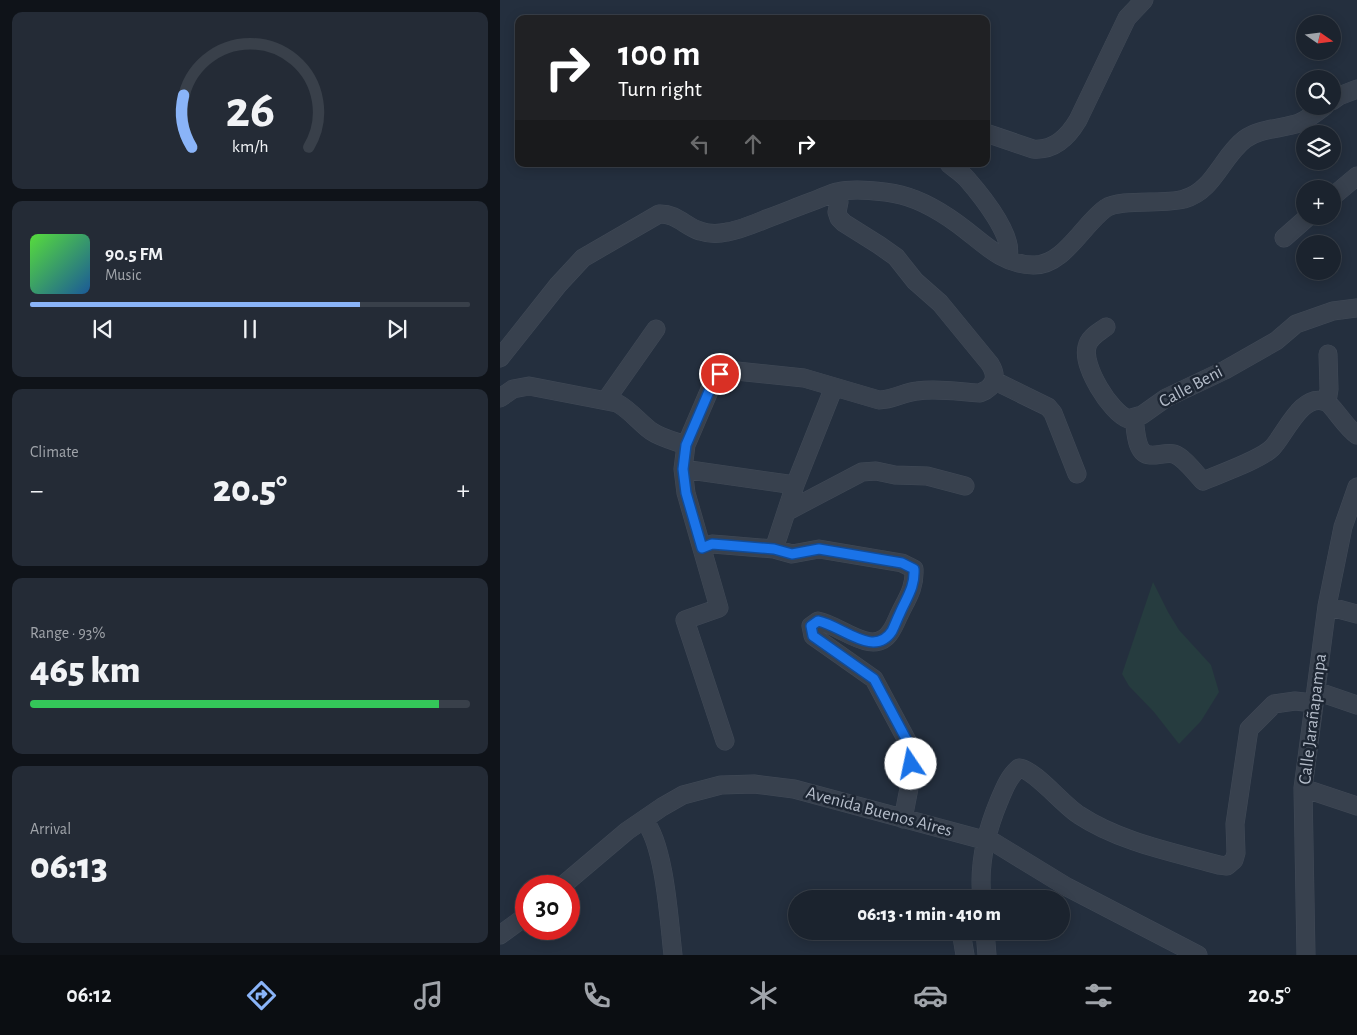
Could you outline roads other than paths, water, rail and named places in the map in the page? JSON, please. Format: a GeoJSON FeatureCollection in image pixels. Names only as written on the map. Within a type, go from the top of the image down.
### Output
{"type":"FeatureCollection","features":[{"type":"Feature","properties":{"kind":"street"},"geometry":{"type":"LineString","coordinates":[[990,134],[1033,150],[1046,150],[1070,133],[1127,18],[1144,0]]}},
{"type":"Feature","properties":{"kind":"street"},"geometry":{"type":"LineString","coordinates":[[1341,95],[1357,89]]}},
{"type":"Feature","properties":{"kind":"street"},"geometry":{"type":"LineString","coordinates":[[500,358],[558,285],[583,258],[652,218],[666,214],[700,231],[711,234],[728,232],[748,226],[838,192],[861,190],[883,192],[902,195],[925,204],[945,215],[992,252],[1007,259],[1019,264],[1046,264],[1073,242],[1107,207],[1119,204],[1158,203],[1184,199],[1195,195],[1214,177],[1244,139],[1253,134],[1300,122],[1311,115]]}},
{"type":"Feature","properties":{"kind":"street"},"geometry":{"type":"LineString","coordinates":[[953,167],[966,178],[998,220],[1009,245],[1007,259]]}},
{"type":"Feature","properties":{"kind":"street"},"geometry":{"type":"LineString","coordinates":[[1341,189],[1357,176]]}},
{"type":"Feature","properties":{"kind":"street"},"geometry":{"type":"LineString","coordinates":[[725,741],[685,620],[719,608],[686,493],[683,469],[686,445],[713,382],[720,374],[727,370],[804,378],[879,400],[887,400],[914,391],[926,390],[980,393],[987,390],[994,381],[995,371],[940,303],[916,281],[896,257],[839,218],[837,212],[838,192]]}},
{"type":"Feature","properties":{"kind":"street"},"geometry":{"type":"LineString","coordinates":[[1284,238],[1299,225]]}},
{"type":"Feature","properties":{"kind":"street","name":"Calle Beni"},"geometry":{"type":"LineString","coordinates":[[1134,418],[1142,415],[1166,398],[1224,370],[1259,350],[1276,340],[1296,324],[1333,311],[1357,308]]}},
{"type":"Feature","properties":{"kind":"street"},"geometry":{"type":"LineString","coordinates":[[1106,327],[1092,338],[1087,345],[1085,356],[1108,402],[1124,418],[1134,418],[1138,444],[1143,452],[1149,455],[1174,454],[1182,459],[1202,482],[1271,450],[1297,412],[1310,402],[1317,400],[1327,402],[1350,430],[1357,435]]}},
{"type":"Feature","properties":{"kind":"street"},"geometry":{"type":"LineString","coordinates":[[606,400],[656,329]]}},
{"type":"Feature","properties":{"kind":"street"},"geometry":{"type":"LineString","coordinates":[[1327,402],[1329,390],[1328,354]]}},
{"type":"Feature","properties":{"kind":"street"},"geometry":{"type":"LineString","coordinates":[[994,381],[1048,407],[1053,413],[1076,474]]}},
{"type":"Feature","properties":{"kind":"street"},"geometry":{"type":"LineString","coordinates":[[500,398],[513,389],[529,386],[606,400],[628,409],[650,431],[658,436],[686,445]]}},
{"type":"Feature","properties":{"kind":"street"},"geometry":{"type":"LineString","coordinates":[[774,549],[795,485],[834,387]]}},
{"type":"Feature","properties":{"kind":"street"},"geometry":{"type":"LineString","coordinates":[[683,469],[795,485]]}},
{"type":"Feature","properties":{"kind":"street"},"geometry":{"type":"LineString","coordinates":[[786,512],[862,472],[876,471],[895,475],[927,476],[965,486]]}},
{"type":"Feature","properties":{"kind":"street","name":"Calle Jarañapampa"},"geometry":{"type":"LineString","coordinates":[[1306,955],[1303,788],[1327,606],[1350,529],[1357,487]]}},
{"type":"Feature","properties":{"kind":"street"},"geometry":{"type":"LineString","coordinates":[[702,548],[712,544],[774,549],[792,554],[819,549],[902,563],[914,569],[915,582],[891,632],[879,642],[872,643],[860,640],[828,623],[818,621],[811,626],[813,636],[874,679],[912,750],[911,778],[902,819]]}},
{"type":"Feature","properties":{"kind":"street"},"geometry":{"type":"LineString","coordinates":[[1327,606],[1357,614]]}},
{"type":"Feature","properties":{"kind":"street"},"geometry":{"type":"LineString","coordinates":[[981,890],[985,839],[1004,788],[1014,772],[1019,768],[1024,768],[1076,814],[1091,823],[1132,840],[1227,866],[1234,860],[1236,853],[1235,824],[1249,729],[1274,704],[1315,697],[1357,705]]}},
{"type":"Feature","properties":{"kind":"street","name":"Avenida Buenos Aires"},"geometry":{"type":"LineString","coordinates":[[575,875],[626,831],[682,795],[722,785],[754,784],[794,789],[995,843],[1067,888],[1179,951],[1198,955]]}},
{"type":"Feature","properties":{"kind":"street"},"geometry":{"type":"LineString","coordinates":[[1303,788],[1357,806]]}},
{"type":"Feature","properties":{"kind":"street"},"geometry":{"type":"LineString","coordinates":[[644,820],[655,839],[662,868],[672,955]]}},
{"type":"Feature","properties":{"kind":"street"},"geometry":{"type":"LineString","coordinates":[[500,935],[515,924]]}},
{"type":"Feature","properties":{"kind":"street"},"geometry":{"type":"LineString","coordinates":[[962,940],[965,955]]}},
{"type":"Feature","properties":{"kind":"street"},"geometry":{"type":"LineString","coordinates":[[986,940],[987,955]]}}]}
